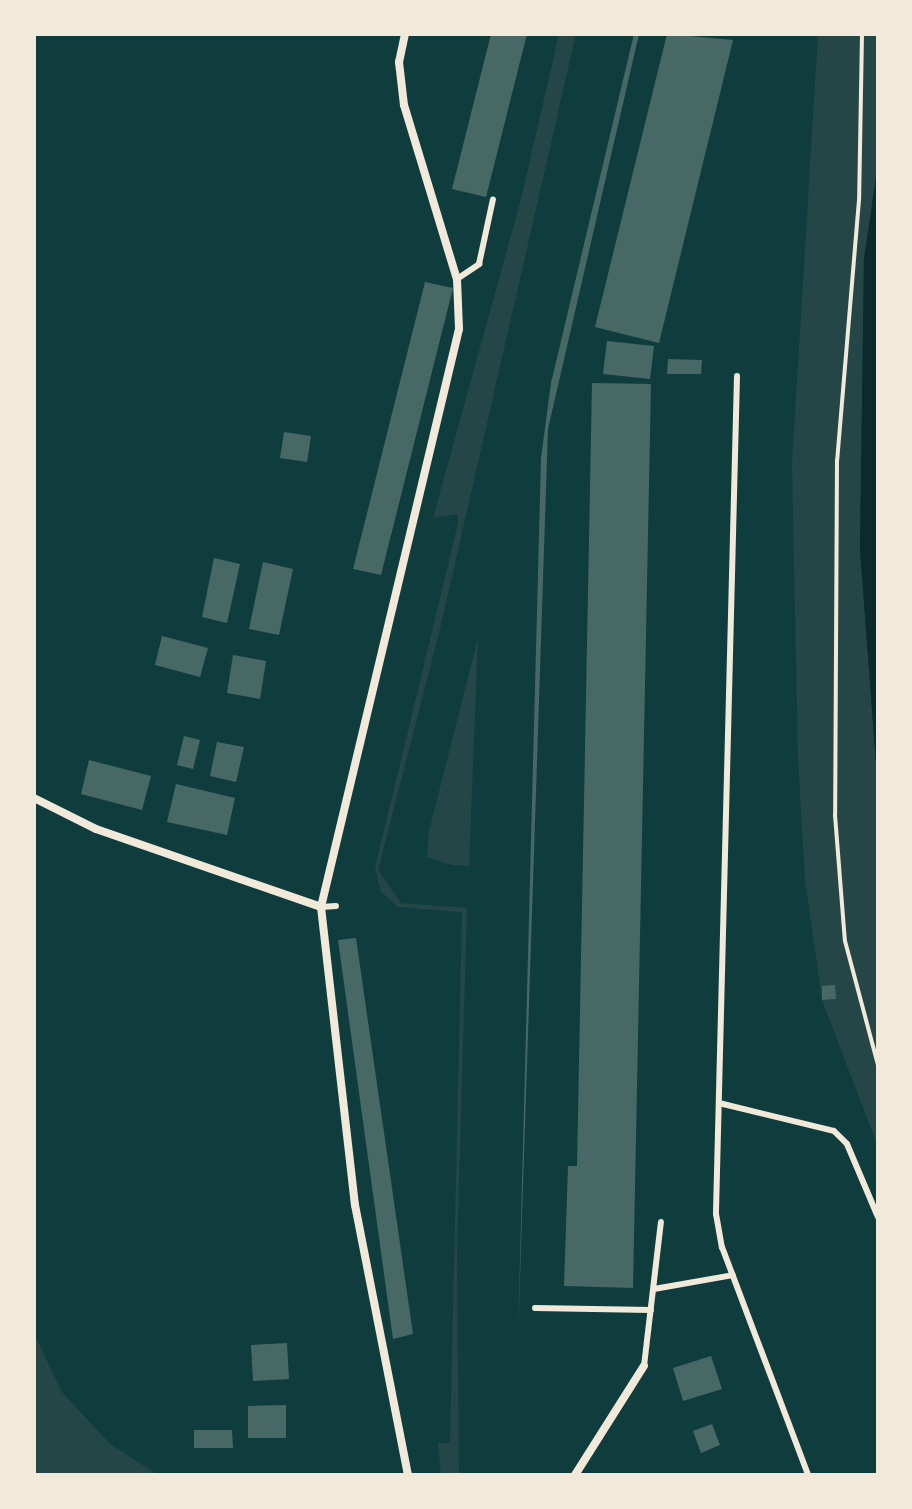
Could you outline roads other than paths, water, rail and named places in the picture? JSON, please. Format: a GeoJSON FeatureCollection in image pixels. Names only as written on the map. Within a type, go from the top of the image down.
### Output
{"type":"FeatureCollection","features":[{"type":"Feature","properties":{"kind":"street"},"geometry":{"type":"LineString","coordinates":[[405,34],[399,62],[404,105],[457,279],[459,329],[321,907],[355,1205],[408,1475]]}},
{"type":"Feature","properties":{"kind":"street"},"geometry":{"type":"LineString","coordinates":[[34,798],[96,829],[321,907]]}},
{"type":"Feature","properties":{"kind":"street"},"geometry":{"type":"LineString","coordinates":[[575,1475],[644,1366]]}},
{"type":"Feature","properties":{"kind":"lane"},"geometry":{"type":"LineString","coordinates":[[457,279],[479,264],[493,199]]}},
{"type":"Feature","properties":{"kind":"lane"},"geometry":{"type":"LineString","coordinates":[[737,376],[716,1214],[733,1275],[808,1475]]}},
{"type":"Feature","properties":{"kind":"lane"},"geometry":{"type":"LineString","coordinates":[[321,907],[336,906]]}},
{"type":"Feature","properties":{"kind":"lane"},"geometry":{"type":"LineString","coordinates":[[719,1103],[824,1124],[834,1131],[847,1144],[878,1217]]}},
{"type":"Feature","properties":{"kind":"lane"},"geometry":{"type":"LineString","coordinates":[[644,1366],[661,1222]]}},
{"type":"Feature","properties":{"kind":"lane"},"geometry":{"type":"LineString","coordinates":[[654,1289],[733,1275]]}},
{"type":"Feature","properties":{"kind":"lane"},"geometry":{"type":"LineString","coordinates":[[535,1308],[651,1310]]}}]}
